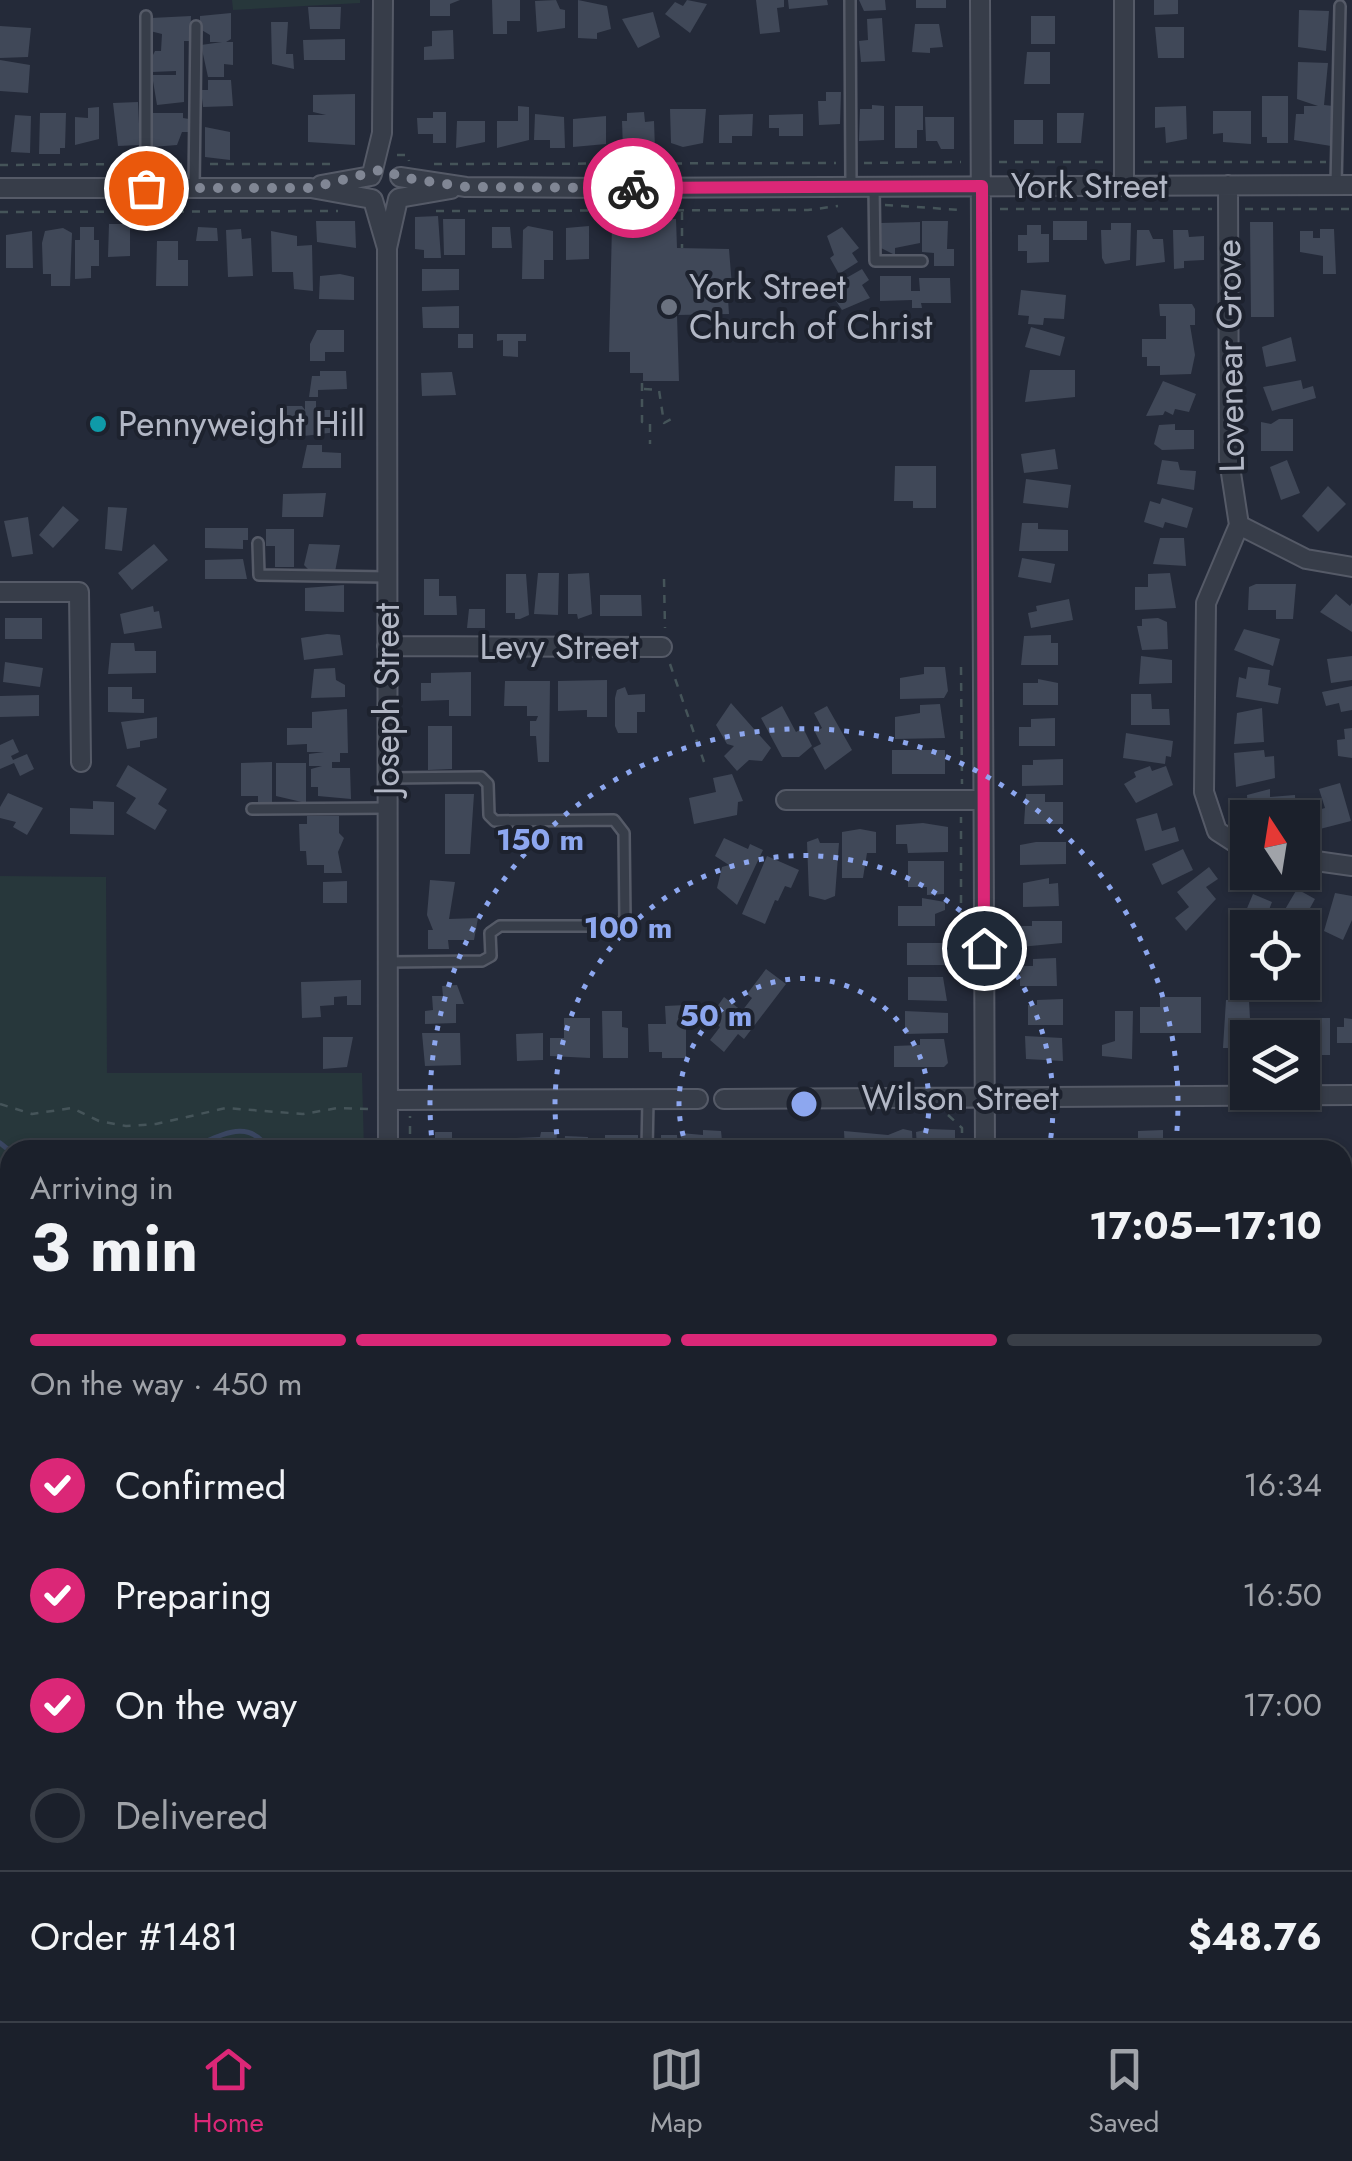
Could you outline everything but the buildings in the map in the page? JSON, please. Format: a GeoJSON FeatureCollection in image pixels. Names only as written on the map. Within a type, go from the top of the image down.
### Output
{"type":"FeatureCollection","features":[{"type":"Feature","properties":{"kind":"street"},"geometry":{"type":"LineString","coordinates":[[373,200],[367,188],[382,133],[383,0]]}},
{"type":"Feature","properties":{"kind":"street"},"geometry":{"type":"LineString","coordinates":[[980,0],[985,1140]]}},
{"type":"Feature","properties":{"kind":"street"},"geometry":{"type":"LineString","coordinates":[[1124,0],[1124,186]]}},
{"type":"Feature","properties":{"kind":"street"},"geometry":{"type":"LineString","coordinates":[[0,188],[311,188],[383,204],[398,198],[400,176],[382,133]]}},
{"type":"Feature","properties":{"kind":"street"},"geometry":{"type":"LineString","coordinates":[[311,188],[384,169],[400,176]]}},
{"type":"Feature","properties":{"kind":"street","name":"York Street"},"geometry":{"type":"LineString","coordinates":[[400,176],[466,187],[848,196],[982,186],[1344,185]]}},
{"type":"Feature","properties":{"kind":"street","name":"Lovenear Grove"},"geometry":{"type":"LineString","coordinates":[[1228,186],[1229,460],[1239,525]]}},
{"type":"Feature","properties":{"kind":"street","name":"York Street"},"geometry":{"type":"LineString","coordinates":[[398,198],[466,187]]}},
{"type":"Feature","properties":{"kind":"street","name":"Joseph Street"},"geometry":{"type":"LineString","coordinates":[[388,1140],[387,248],[398,198]]}},
{"type":"Feature","properties":{"kind":"street","name":"Joseph Street"},"geometry":{"type":"LineString","coordinates":[[373,200],[387,248]]}},
{"type":"Feature","properties":{"kind":"street"},"geometry":{"type":"LineString","coordinates":[[1230,840],[1216,831],[1204,792],[1206,603],[1239,525],[1306,559],[1352,567]]}},
{"type":"Feature","properties":{"kind":"street"},"geometry":{"type":"LineString","coordinates":[[0,592],[79,592],[81,762]]}},
{"type":"Feature","properties":{"kind":"street","name":"Levy Street"},"geometry":{"type":"LineString","coordinates":[[387,646],[665,654]]}},
{"type":"Feature","properties":{"kind":"street"},"geometry":{"type":"LineString","coordinates":[[786,800],[983,800]]}},
{"type":"Feature","properties":{"kind":"street"},"geometry":{"type":"LineString","coordinates":[[1320,862],[1352,866]]}},
{"type":"Feature","properties":{"kind":"street","name":"Wilson Street"},"geometry":{"type":"LineString","coordinates":[[724,1099],[1352,1095]]}},
{"type":"Feature","properties":{"kind":"street","name":"Wilson Street"},"geometry":{"type":"LineString","coordinates":[[388,1106],[410,1100],[698,1099]]}},
{"type":"Feature","properties":{"kind":"lane"},"geometry":{"type":"LineString","coordinates":[[848,196],[850,0]]}},
{"type":"Feature","properties":{"kind":"lane"},"geometry":{"type":"LineString","coordinates":[[1340,6],[1336,162],[1344,185]]}},
{"type":"Feature","properties":{"kind":"lane"},"geometry":{"type":"LineString","coordinates":[[146,16],[146,188]]}},
{"type":"Feature","properties":{"kind":"lane"},"geometry":{"type":"LineString","coordinates":[[194,188],[196,26]]}},
{"type":"Feature","properties":{"kind":"lane"},"geometry":{"type":"LineString","coordinates":[[874,195],[875,261],[922,262]]}},
{"type":"Feature","properties":{"kind":"lane"},"geometry":{"type":"LineString","coordinates":[[258,543],[259,575],[387,576]]}},
{"type":"Feature","properties":{"kind":"lane"},"geometry":{"type":"LineString","coordinates":[[388,778],[481,777],[488,784],[489,815],[496,821],[614,820],[624,833],[625,920],[614,926],[500,926],[490,933],[490,956],[482,961],[388,962]]}},
{"type":"Feature","properties":{"kind":"lane"},"geometry":{"type":"LineString","coordinates":[[252,808],[388,808]]}},
{"type":"Feature","properties":{"kind":"lane"},"geometry":{"type":"LineString","coordinates":[[646,1140],[648,1099]]}},
{"type":"Feature","properties":{"kind":"lane","name":"Wilson Street"},"geometry":{"type":"LineString","coordinates":[[698,1099],[724,1099]]}},
{"type":"Feature","properties":{"kind":"path"},"geometry":{"type":"LineString","coordinates":[[392,155],[408,155],[408,164],[416,164]]}},
{"type":"Feature","properties":{"kind":"path"},"geometry":{"type":"LineString","coordinates":[[435,164],[1336,162]]}},
{"type":"Feature","properties":{"kind":"path"},"geometry":{"type":"LineString","coordinates":[[0,212],[352,211],[352,195]]}},
{"type":"Feature","properties":{"kind":"path"},"geometry":{"type":"LineString","coordinates":[[874,195],[908,210],[1352,208]]}},
{"type":"Feature","properties":{"kind":"path"},"geometry":{"type":"LineString","coordinates":[[436,210],[808,210],[848,196]]}},
{"type":"Feature","properties":{"kind":"path"},"geometry":{"type":"LineString","coordinates":[[682,210],[682,248]]}},
{"type":"Feature","properties":{"kind":"path"},"geometry":{"type":"LineString","coordinates":[[642,382],[642,422],[650,423],[650,444]]}},
{"type":"Feature","properties":{"kind":"path"},"geometry":{"type":"LineString","coordinates":[[642,389],[659,390],[664,423],[673,418]]}},
{"type":"Feature","properties":{"kind":"path","name":"Levy Street"},"geometry":{"type":"LineString","coordinates":[[664,579],[665,654],[704,762]]}},
{"type":"Feature","properties":{"kind":"path"},"geometry":{"type":"LineString","coordinates":[[961,667],[961,935]]}},
{"type":"Feature","properties":{"kind":"path"},"geometry":{"type":"LineString","coordinates":[[948,1098],[948,1118],[962,1128],[962,1140]]}},
{"type":"Feature","properties":{"kind":"path"},"geometry":{"type":"LineString","coordinates":[[410,1100],[410,1140]]}},
{"type":"Feature","properties":{"kind":"path"},"geometry":{"type":"LineString","coordinates":[[0,1104],[32,1114],[72,1108],[119,1126],[156,1124],[226,1108],[292,1114],[388,1106]]}},
{"type":"Feature","properties":{"kind":"shaded area"},"geometry":{"type":"Polygon","coordinates":[[[232,0],[360,0],[360,3],[233,10],[232,0]]]}},
{"type":"Feature","properties":{"kind":"shaded area"},"geometry":{"type":"Polygon","coordinates":[[[0,876],[106,877],[107,1073],[362,1073],[364,1140],[0,1140],[0,876]]]}},
{"type":"Feature","properties":{"kind":"waterway"},"geometry":{"type":"LineString","coordinates":[[210,1140],[241,1131],[261,1140]]}},
{"type":"Feature","properties":{"kind":"way so far"},"geometry":{"type":"LineString","coordinates":[[146,188],[311,188],[371,176],[384,169],[393,170],[400,177],[466,187],[633,188]]}},
{"type":"Feature","properties":{"kind":"place","name":"York Street Church of Christ"},"geometry":{"type":"Point","coordinates":[669,307]}},
{"type":"Feature","properties":{"kind":"place","name":"Pennyweight Hill"},"geometry":{"type":"Point","coordinates":[98,424]}},
{"type":"Feature","properties":{"kind":"route"},"geometry":{"type":"LineString","coordinates":[[633,188],[982,186],[984,948]]}}]}
